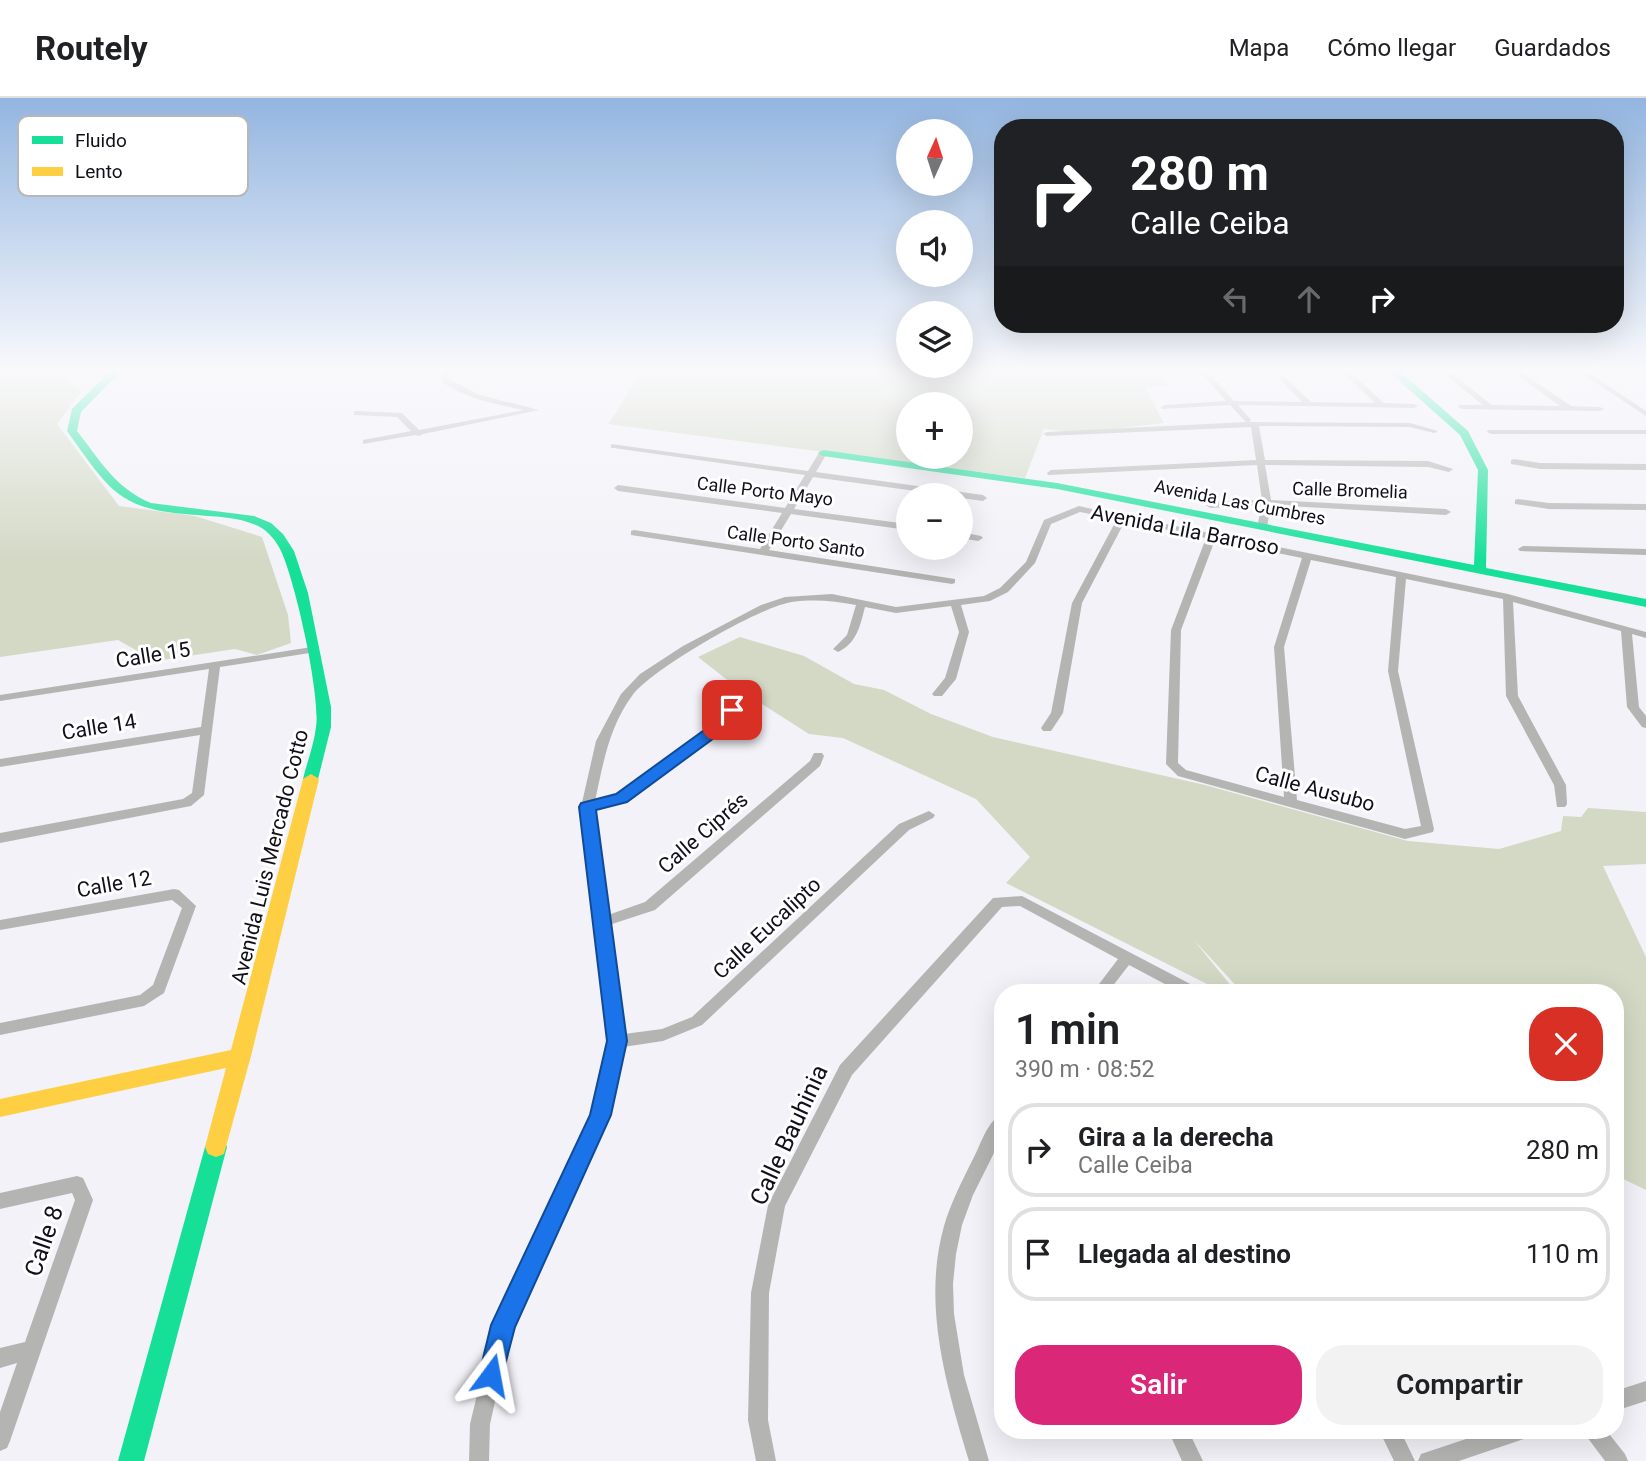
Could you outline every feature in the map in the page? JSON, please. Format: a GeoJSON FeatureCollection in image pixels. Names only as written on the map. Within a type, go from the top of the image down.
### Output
{"type":"FeatureCollection","features":[{"type":"Feature","properties":{"kind":"street","name":"Avenida Luis Mercado Cotto"},"geometry":{"type":"LineString","coordinates":[[73,433],[120,489],[132,499],[154,507],[234,515],[255,520],[278,535],[293,559],[312,650],[324,727],[242,1056],[131,1461]]}},
{"type":"Feature","properties":{"kind":"street"},"geometry":{"type":"LineString","coordinates":[[366,442],[419,433]]}},
{"type":"Feature","properties":{"kind":"street"},"geometry":{"type":"LineString","coordinates":[[1047,434],[1071,433]]}},
{"type":"Feature","properties":{"kind":"street"},"geometry":{"type":"LineString","coordinates":[[1254,433],[1262,462],[1267,502],[1262,527]]}},
{"type":"Feature","properties":{"kind":"street"},"geometry":{"type":"LineString","coordinates":[[1464,433],[1483,470],[1480,570]]}},
{"type":"Feature","properties":{"kind":"street"},"geometry":{"type":"LineString","coordinates":[[614,446],[983,498]]}},
{"type":"Feature","properties":{"kind":"street"},"geometry":{"type":"LineString","coordinates":[[763,552],[823,453]]}},
{"type":"Feature","properties":{"kind":"street","name":"Avenida Las Cumbres"},"geometry":{"type":"LineString","coordinates":[[823,453],[1057,486],[1646,603]]}},
{"type":"Feature","properties":{"kind":"street"},"geometry":{"type":"LineString","coordinates":[[1051,473],[1262,462],[1428,464],[1449,468]]}},
{"type":"Feature","properties":{"kind":"street"},"geometry":{"type":"LineString","coordinates":[[1514,462],[1540,466],[1646,467]]}},
{"type":"Feature","properties":{"kind":"street","name":"Calle Porto Mayo"},"geometry":{"type":"LineString","coordinates":[[618,488],[896,525]]}},
{"type":"Feature","properties":{"kind":"street","name":"Calle Bromelia"},"geometry":{"type":"LineString","coordinates":[[1210,505],[1267,502],[1446,512]]}},
{"type":"Feature","properties":{"kind":"street"},"geometry":{"type":"LineString","coordinates":[[1518,502],[1549,506],[1646,507]]}},
{"type":"Feature","properties":{"kind":"street","name":"Avenida Lila Barroso"},"geometry":{"type":"LineString","coordinates":[[587,807],[602,741],[627,694],[644,676],[687,649],[765,607],[789,599],[832,597],[896,610],[986,599],[1004,590],[1030,563],[1047,522],[1060,514],[1079,509],[1508,597],[1646,635]]}},
{"type":"Feature","properties":{"kind":"street"},"geometry":{"type":"LineString","coordinates":[[1047,728],[1058,713],[1077,603],[1122,516]]}},
{"type":"Feature","properties":{"kind":"street","name":"Calle Porto Santo"},"geometry":{"type":"LineString","coordinates":[[634,533],[952,581]]}},
{"type":"Feature","properties":{"kind":"street","name":"Calle Ausubo"},"geometry":{"type":"LineString","coordinates":[[1212,535],[1176,629],[1172,764],[1182,773],[1405,834],[1429,829],[1393,671],[1401,574]]}},
{"type":"Feature","properties":{"kind":"street"},"geometry":{"type":"LineString","coordinates":[[973,537],[978,538]]}},
{"type":"Feature","properties":{"kind":"street"},"geometry":{"type":"LineString","coordinates":[[1522,550],[1646,552]]}},
{"type":"Feature","properties":{"kind":"street"},"geometry":{"type":"LineString","coordinates":[[1291,802],[1279,647],[1308,555]]}},
{"type":"Feature","properties":{"kind":"street"},"geometry":{"type":"LineString","coordinates":[[1508,597],[1512,695],[1560,785],[1561,804]]}},
{"type":"Feature","properties":{"kind":"street"},"geometry":{"type":"LineString","coordinates":[[938,694],[950,680],[964,632],[956,603]]}},
{"type":"Feature","properties":{"kind":"street"},"geometry":{"type":"LineString","coordinates":[[838,649],[852,636],[861,604]]}},
{"type":"Feature","properties":{"kind":"street"},"geometry":{"type":"LineString","coordinates":[[1626,629],[1633,707],[1646,724]]}},
{"type":"Feature","properties":{"kind":"street","name":"Calle 15"},"geometry":{"type":"LineString","coordinates":[[0,698],[312,650]]}},
{"type":"Feature","properties":{"kind":"street"},"geometry":{"type":"LineString","coordinates":[[0,838],[105,820],[187,803],[194,799],[198,795],[215,665]]}},
{"type":"Feature","properties":{"kind":"street"},"geometry":{"type":"LineString","coordinates":[[479,1461],[480,1424],[503,1325],[600,1115],[617,1041],[587,807],[622,798],[724,723],[732,710]]}},
{"type":"Feature","properties":{"kind":"street","name":"Calle 14"},"geometry":{"type":"LineString","coordinates":[[0,763],[205,730]]}},
{"type":"Feature","properties":{"kind":"street","name":"Calle Ciprés"},"geometry":{"type":"LineString","coordinates":[[602,922],[650,906],[816,763],[818,756]]}},
{"type":"Feature","properties":{"kind":"street","name":"Calle Eucalipto"},"geometry":{"type":"LineString","coordinates":[[617,1041],[663,1035],[697,1021],[904,827],[929,815]]}},
{"type":"Feature","properties":{"kind":"street","name":"Calle 12"},"geometry":{"type":"LineString","coordinates":[[0,925],[174,894],[189,906],[159,989],[144,1000],[0,1028]]}},
{"type":"Feature","properties":{"kind":"street","name":"Calle Bauhinia"},"geometry":{"type":"LineString","coordinates":[[766,1461],[758,1420],[760,1293],[777,1205],[846,1070],[998,902],[1022,901],[1178,984]]}},
{"type":"Feature","properties":{"kind":"street"},"geometry":{"type":"LineString","coordinates":[[1106,984],[1127,957]]}},
{"type":"Feature","properties":{"kind":"street"},"geometry":{"type":"LineString","coordinates":[[0,1108],[242,1056]]}},
{"type":"Feature","properties":{"kind":"street"},"geometry":{"type":"LineString","coordinates":[[979,1461],[953,1377],[945,1289],[953,1225],[994,1134]]}},
{"type":"Feature","properties":{"kind":"street","name":"Calle 8"},"geometry":{"type":"LineString","coordinates":[[0,1201],[77,1184],[84,1200],[33,1350]]}},
{"type":"Feature","properties":{"kind":"street"},"geometry":{"type":"LineString","coordinates":[[0,1358],[33,1350]]}},
{"type":"Feature","properties":{"kind":"street"},"geometry":{"type":"LineString","coordinates":[[0,1441],[33,1350]]}},
{"type":"Feature","properties":{"kind":"street"},"geometry":{"type":"LineString","coordinates":[[1624,1398],[1646,1391]]}},
{"type":"Feature","properties":{"kind":"street"},"geometry":{"type":"LineString","coordinates":[[1182,1439],[1193,1461]]}},
{"type":"Feature","properties":{"kind":"street"},"geometry":{"type":"LineString","coordinates":[[1394,1439],[1405,1461]]}},
{"type":"Feature","properties":{"kind":"street"},"geometry":{"type":"LineString","coordinates":[[1428,1461],[1495,1439]]}},
{"type":"Feature","properties":{"kind":"street"},"geometry":{"type":"LineString","coordinates":[[1601,1439],[1618,1461]]}},
{"type":"Feature","properties":{"kind":"green space"},"geometry":{"type":"Polygon","coordinates":[[[0,433],[64,433],[119,506],[195,516],[262,537],[288,615],[291,643],[257,655],[235,649],[155,661],[118,640],[0,657],[0,433]]]}},
{"type":"Feature","properties":{"kind":"green space"},"geometry":{"type":"Polygon","coordinates":[[[674,433],[896,433],[896,461],[674,433]]]}},
{"type":"Feature","properties":{"kind":"green space"},"geometry":{"type":"Polygon","coordinates":[[[973,433],[1043,433],[1025,478],[956,469],[973,469],[973,433]]]}},
{"type":"Feature","properties":{"kind":"green space"},"geometry":{"type":"Polygon","coordinates":[[[740,637],[804,656],[854,684],[884,690],[931,714],[993,737],[1205,785],[1408,841],[1499,849],[1561,831],[1563,816],[1581,817],[1588,808],[1646,812],[1646,864],[1603,866],[1646,957],[1646,1190],[1624,1179],[1624,984],[1235,984],[1193,939],[1230,984],[1207,984],[1006,883],[1030,857],[976,799],[843,738],[809,734],[740,690],[698,657],[740,637]]]}},
{"type":"Feature","properties":{"kind":"traffic: fast"},"geometry":{"type":"LineString","coordinates":[[73,433],[107,477],[132,499],[168,509],[250,519],[267,526],[279,537],[295,571],[301,593],[324,707],[324,727],[311,779]]}},
{"type":"Feature","properties":{"kind":"traffic: fast"},"geometry":{"type":"LineString","coordinates":[[1464,433],[1483,470],[1480,570]]}},
{"type":"Feature","properties":{"kind":"traffic: fast"},"geometry":{"type":"LineString","coordinates":[[823,453],[1057,486],[1646,603]]}},
{"type":"Feature","properties":{"kind":"traffic: fast"},"geometry":{"type":"LineString","coordinates":[[131,1461],[216,1147]]}},
{"type":"Feature","properties":{"kind":"traffic: slow"},"geometry":{"type":"LineString","coordinates":[[216,1147],[311,779]]}},
{"type":"Feature","properties":{"kind":"traffic: slow"},"geometry":{"type":"LineString","coordinates":[[0,1108],[241,1056]]}},
{"type":"Feature","properties":{"kind":"route"},"geometry":{"type":"LineString","coordinates":[[491,1375],[503,1325],[600,1115],[617,1041],[587,807],[622,798],[724,723],[732,710]]}}]}
